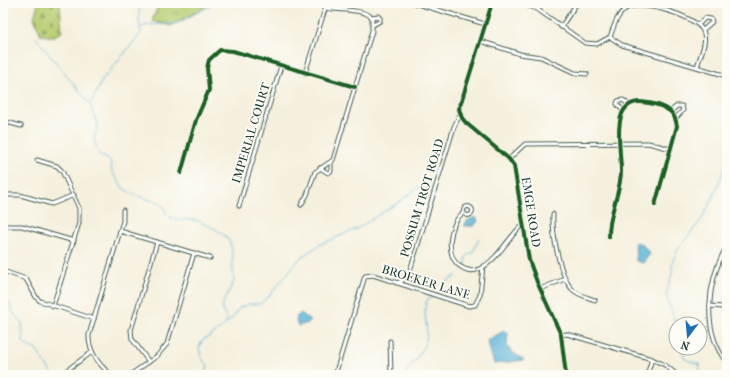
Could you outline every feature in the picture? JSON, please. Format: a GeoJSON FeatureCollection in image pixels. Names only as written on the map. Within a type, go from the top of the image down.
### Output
{"type":"FeatureCollection","features":[{"type":"Feature","properties":{"kind":"street"},"geometry":{"type":"LineString","coordinates":[[305,73],[327,3]]}},
{"type":"Feature","properties":{"kind":"street"},"geometry":{"type":"LineString","coordinates":[[414,3],[485,24]]}},
{"type":"Feature","properties":{"kind":"street"},"geometry":{"type":"LineString","coordinates":[[492,3],[459,109],[460,114],[466,123],[509,159],[525,144],[648,143],[671,149]]}},
{"type":"Feature","properties":{"kind":"street"},"geometry":{"type":"LineString","coordinates":[[519,3],[532,7],[585,43],[592,44],[601,43],[610,36],[618,17],[627,8],[635,4],[654,7],[691,18],[699,24],[703,30],[704,42],[696,67]]}},
{"type":"Feature","properties":{"kind":"street"},"geometry":{"type":"LineString","coordinates":[[532,7],[533,3]]}},
{"type":"Feature","properties":{"kind":"street"},"geometry":{"type":"LineString","coordinates":[[561,26],[577,3]]}},
{"type":"Feature","properties":{"kind":"street"},"geometry":{"type":"LineString","coordinates":[[626,3],[627,8]]}},
{"type":"Feature","properties":{"kind":"street"},"geometry":{"type":"LineString","coordinates":[[326,8],[342,11],[365,12],[372,17],[378,16],[380,20],[373,26]]}},
{"type":"Feature","properties":{"kind":"street"},"geometry":{"type":"LineString","coordinates":[[301,205],[308,195],[313,175],[320,168],[330,163],[336,153],[373,26],[372,17]]}},
{"type":"Feature","properties":{"kind":"street"},"geometry":{"type":"LineString","coordinates":[[699,24],[705,18],[711,19],[712,22],[703,30]]}},
{"type":"Feature","properties":{"kind":"street"},"geometry":{"type":"LineString","coordinates":[[610,36],[622,45],[727,76]]}},
{"type":"Feature","properties":{"kind":"street"},"geometry":{"type":"LineString","coordinates":[[480,41],[520,54],[541,57],[575,73],[587,74]]}},
{"type":"Feature","properties":{"kind":"street"},"geometry":{"type":"LineString","coordinates":[[181,173],[196,120],[209,90],[206,68],[211,57],[220,50],[233,51],[355,87]]}},
{"type":"Feature","properties":{"kind":"street","name":"IMPERIAL COURT"},"geometry":{"type":"LineString","coordinates":[[239,206],[281,66]]}},
{"type":"Feature","properties":{"kind":"street"},"geometry":{"type":"LineString","coordinates":[[623,111],[618,104],[618,101],[623,100],[629,105]]}},
{"type":"Feature","properties":{"kind":"street"},"geometry":{"type":"LineString","coordinates":[[609,237],[609,229],[620,184],[620,124],[623,111],[629,105],[642,102],[667,108],[676,118],[677,131],[655,204]]}},
{"type":"Feature","properties":{"kind":"street"},"geometry":{"type":"LineString","coordinates":[[670,111],[677,106],[682,106],[684,110],[676,118]]}},
{"type":"Feature","properties":{"kind":"street","name":"POSSUM TROT ROAD"},"geometry":{"type":"LineString","coordinates":[[397,283],[402,281],[409,274],[454,127],[460,114]]}},
{"type":"Feature","properties":{"kind":"street"},"geometry":{"type":"LineString","coordinates":[[3,121],[21,126]]}},
{"type":"Feature","properties":{"kind":"street"},"geometry":{"type":"LineString","coordinates":[[3,136],[7,122]]}},
{"type":"Feature","properties":{"kind":"street","name":"EMGE ROAD"},"geometry":{"type":"LineString","coordinates":[[509,159],[515,172],[522,225],[529,260],[540,289],[561,335],[566,375]]}},
{"type":"Feature","properties":{"kind":"street"},"geometry":{"type":"LineString","coordinates":[[37,160],[58,166],[62,171],[77,201],[80,215],[74,241],[53,306]]}},
{"type":"Feature","properties":{"kind":"street"},"geometry":{"type":"LineString","coordinates":[[320,168],[328,173],[331,171],[330,163]]}},
{"type":"Feature","properties":{"kind":"street"},"geometry":{"type":"LineString","coordinates":[[3,195],[20,195],[52,204],[74,195]]}},
{"type":"Feature","properties":{"kind":"street"},"geometry":{"type":"LineString","coordinates":[[113,375],[107,371],[92,352],[89,335],[120,231],[123,210]]}},
{"type":"Feature","properties":{"kind":"street"},"geometry":{"type":"LineString","coordinates":[[463,213],[458,218],[454,229],[450,254],[454,262],[465,270],[474,271],[484,266],[494,257],[522,225]]}},
{"type":"Feature","properties":{"kind":"street"},"geometry":{"type":"LineString","coordinates":[[554,214],[553,227],[561,267],[565,278],[572,290],[577,294],[595,300]]}},
{"type":"Feature","properties":{"kind":"street"},"geometry":{"type":"LineString","coordinates":[[3,226],[22,226],[74,241]]}},
{"type":"Feature","properties":{"kind":"street"},"geometry":{"type":"LineString","coordinates":[[120,231],[210,258]]}},
{"type":"Feature","properties":{"kind":"street"},"geometry":{"type":"LineString","coordinates":[[148,362],[132,339],[131,330],[157,242]]}},
{"type":"Feature","properties":{"kind":"street"},"geometry":{"type":"LineString","coordinates":[[727,246],[714,280],[710,306],[710,324],[714,340],[727,363]]}},
{"type":"Feature","properties":{"kind":"street"},"geometry":{"type":"LineString","coordinates":[[130,375],[163,351],[167,344],[194,253]]}},
{"type":"Feature","properties":{"kind":"street"},"geometry":{"type":"LineString","coordinates":[[722,257],[727,258]]}},
{"type":"Feature","properties":{"kind":"street","name":"BROEKER LANE"},"geometry":{"type":"LineString","coordinates":[[335,375],[365,276],[369,274],[373,275],[469,306],[475,305],[480,295],[484,266]]}},
{"type":"Feature","properties":{"kind":"street"},"geometry":{"type":"LineString","coordinates":[[3,271],[26,279],[38,300],[94,319]]}},
{"type":"Feature","properties":{"kind":"street"},"geometry":{"type":"LineString","coordinates":[[540,289],[565,278]]}},
{"type":"Feature","properties":{"kind":"street"},"geometry":{"type":"LineString","coordinates":[[723,307],[727,304]]}},
{"type":"Feature","properties":{"kind":"street"},"geometry":{"type":"LineString","coordinates":[[710,306],[723,307],[727,310]]}},
{"type":"Feature","properties":{"kind":"street"},"geometry":{"type":"LineString","coordinates":[[561,335],[567,334],[652,359],[665,365],[677,375]]}},
{"type":"Feature","properties":{"kind":"street"},"geometry":{"type":"LineString","coordinates":[[390,341],[391,375]]}},
{"type":"Feature","properties":{"kind":"street"},"geometry":{"type":"LineString","coordinates":[[67,370],[92,352]]}},
{"type":"Feature","properties":{"kind":"street"},"geometry":{"type":"LineString","coordinates":[[647,375],[652,359]]}},
{"type":"Feature","properties":{"kind":"green space"},"geometry":{"type":"Polygon","coordinates":[[[38,3],[60,3],[62,32],[52,37],[41,35],[34,18],[38,3]]]}},
{"type":"Feature","properties":{"kind":"green space"},"geometry":{"type":"Polygon","coordinates":[[[159,3],[212,3],[171,26],[152,21],[159,3]]]}},
{"type":"Feature","properties":{"kind":"water"},"geometry":{"type":"Polygon","coordinates":[[[476,217],[478,221],[474,226],[464,226],[468,220],[476,217]]]}},
{"type":"Feature","properties":{"kind":"water"},"geometry":{"type":"Polygon","coordinates":[[[635,242],[642,244],[650,254],[643,263],[636,261],[635,242]]]}},
{"type":"Feature","properties":{"kind":"water"},"geometry":{"type":"Polygon","coordinates":[[[301,313],[310,320],[309,323],[298,326],[296,322],[297,316],[301,313]]]}},
{"type":"Feature","properties":{"kind":"water"},"geometry":{"type":"Polygon","coordinates":[[[504,331],[508,332],[507,346],[511,351],[524,360],[494,364],[487,340],[504,331]]]}},
{"type":"Feature","properties":{"kind":"waterway"},"geometry":{"type":"LineString","coordinates":[[91,103],[103,79],[141,33],[139,19],[140,3]]}},
{"type":"Feature","properties":{"kind":"waterway"},"geometry":{"type":"LineString","coordinates":[[141,27],[148,25],[178,23],[215,3]]}},
{"type":"Feature","properties":{"kind":"waterway"},"geometry":{"type":"LineString","coordinates":[[36,38],[90,104],[98,125],[94,138],[97,151],[101,156],[110,160],[112,172],[123,188],[134,195],[158,202],[164,207],[166,213],[173,218],[198,221],[208,225],[225,236],[228,240],[232,251],[234,281],[223,303],[222,309],[227,322]]}},
{"type":"Feature","properties":{"kind":"waterway"},"geometry":{"type":"LineString","coordinates":[[673,316],[666,295],[672,274],[672,263],[678,249],[702,219],[713,197],[727,162]]}},
{"type":"Feature","properties":{"kind":"waterway"},"geometry":{"type":"LineString","coordinates":[[205,375],[208,366],[201,357],[199,348],[202,341],[222,328],[233,318],[239,308],[249,304],[260,304],[269,296],[301,257],[321,244],[358,228],[399,202],[420,186]]}},
{"type":"Feature","properties":{"kind":"waterway"},"geometry":{"type":"LineString","coordinates":[[466,264],[466,257],[473,252],[479,239]]}},
{"type":"Feature","properties":{"kind":"waterway"},"geometry":{"type":"LineString","coordinates":[[437,294],[444,284],[457,275]]}},
{"type":"Feature","properties":{"kind":"waterway"},"geometry":{"type":"LineString","coordinates":[[3,295],[16,317],[22,323],[23,341],[26,345],[36,350],[53,375]]}},
{"type":"Feature","properties":{"kind":"waterway"},"geometry":{"type":"LineString","coordinates":[[404,375],[419,355],[426,340],[427,330],[425,310],[427,300],[434,296]]}},
{"type":"Feature","properties":{"kind":"waterway"},"geometry":{"type":"LineString","coordinates":[[684,356],[685,359],[700,365],[699,375]]}},
{"type":"Feature","properties":{"kind":"cycle path"},"geometry":{"type":"LineString","coordinates":[[492,3],[459,109],[462,118],[466,123],[509,159],[514,166],[529,260],[537,282],[561,335],[566,375]]}},
{"type":"Feature","properties":{"kind":"cycle path"},"geometry":{"type":"LineString","coordinates":[[181,173],[196,120],[209,90],[207,68],[209,60],[220,50],[233,51],[355,87]]}},
{"type":"Feature","properties":{"kind":"cycle path"},"geometry":{"type":"LineString","coordinates":[[609,237],[610,220],[619,187],[621,171],[619,139],[621,116],[627,106],[635,102],[649,103],[665,108],[671,112],[675,118],[677,126],[655,205]]}}]}
